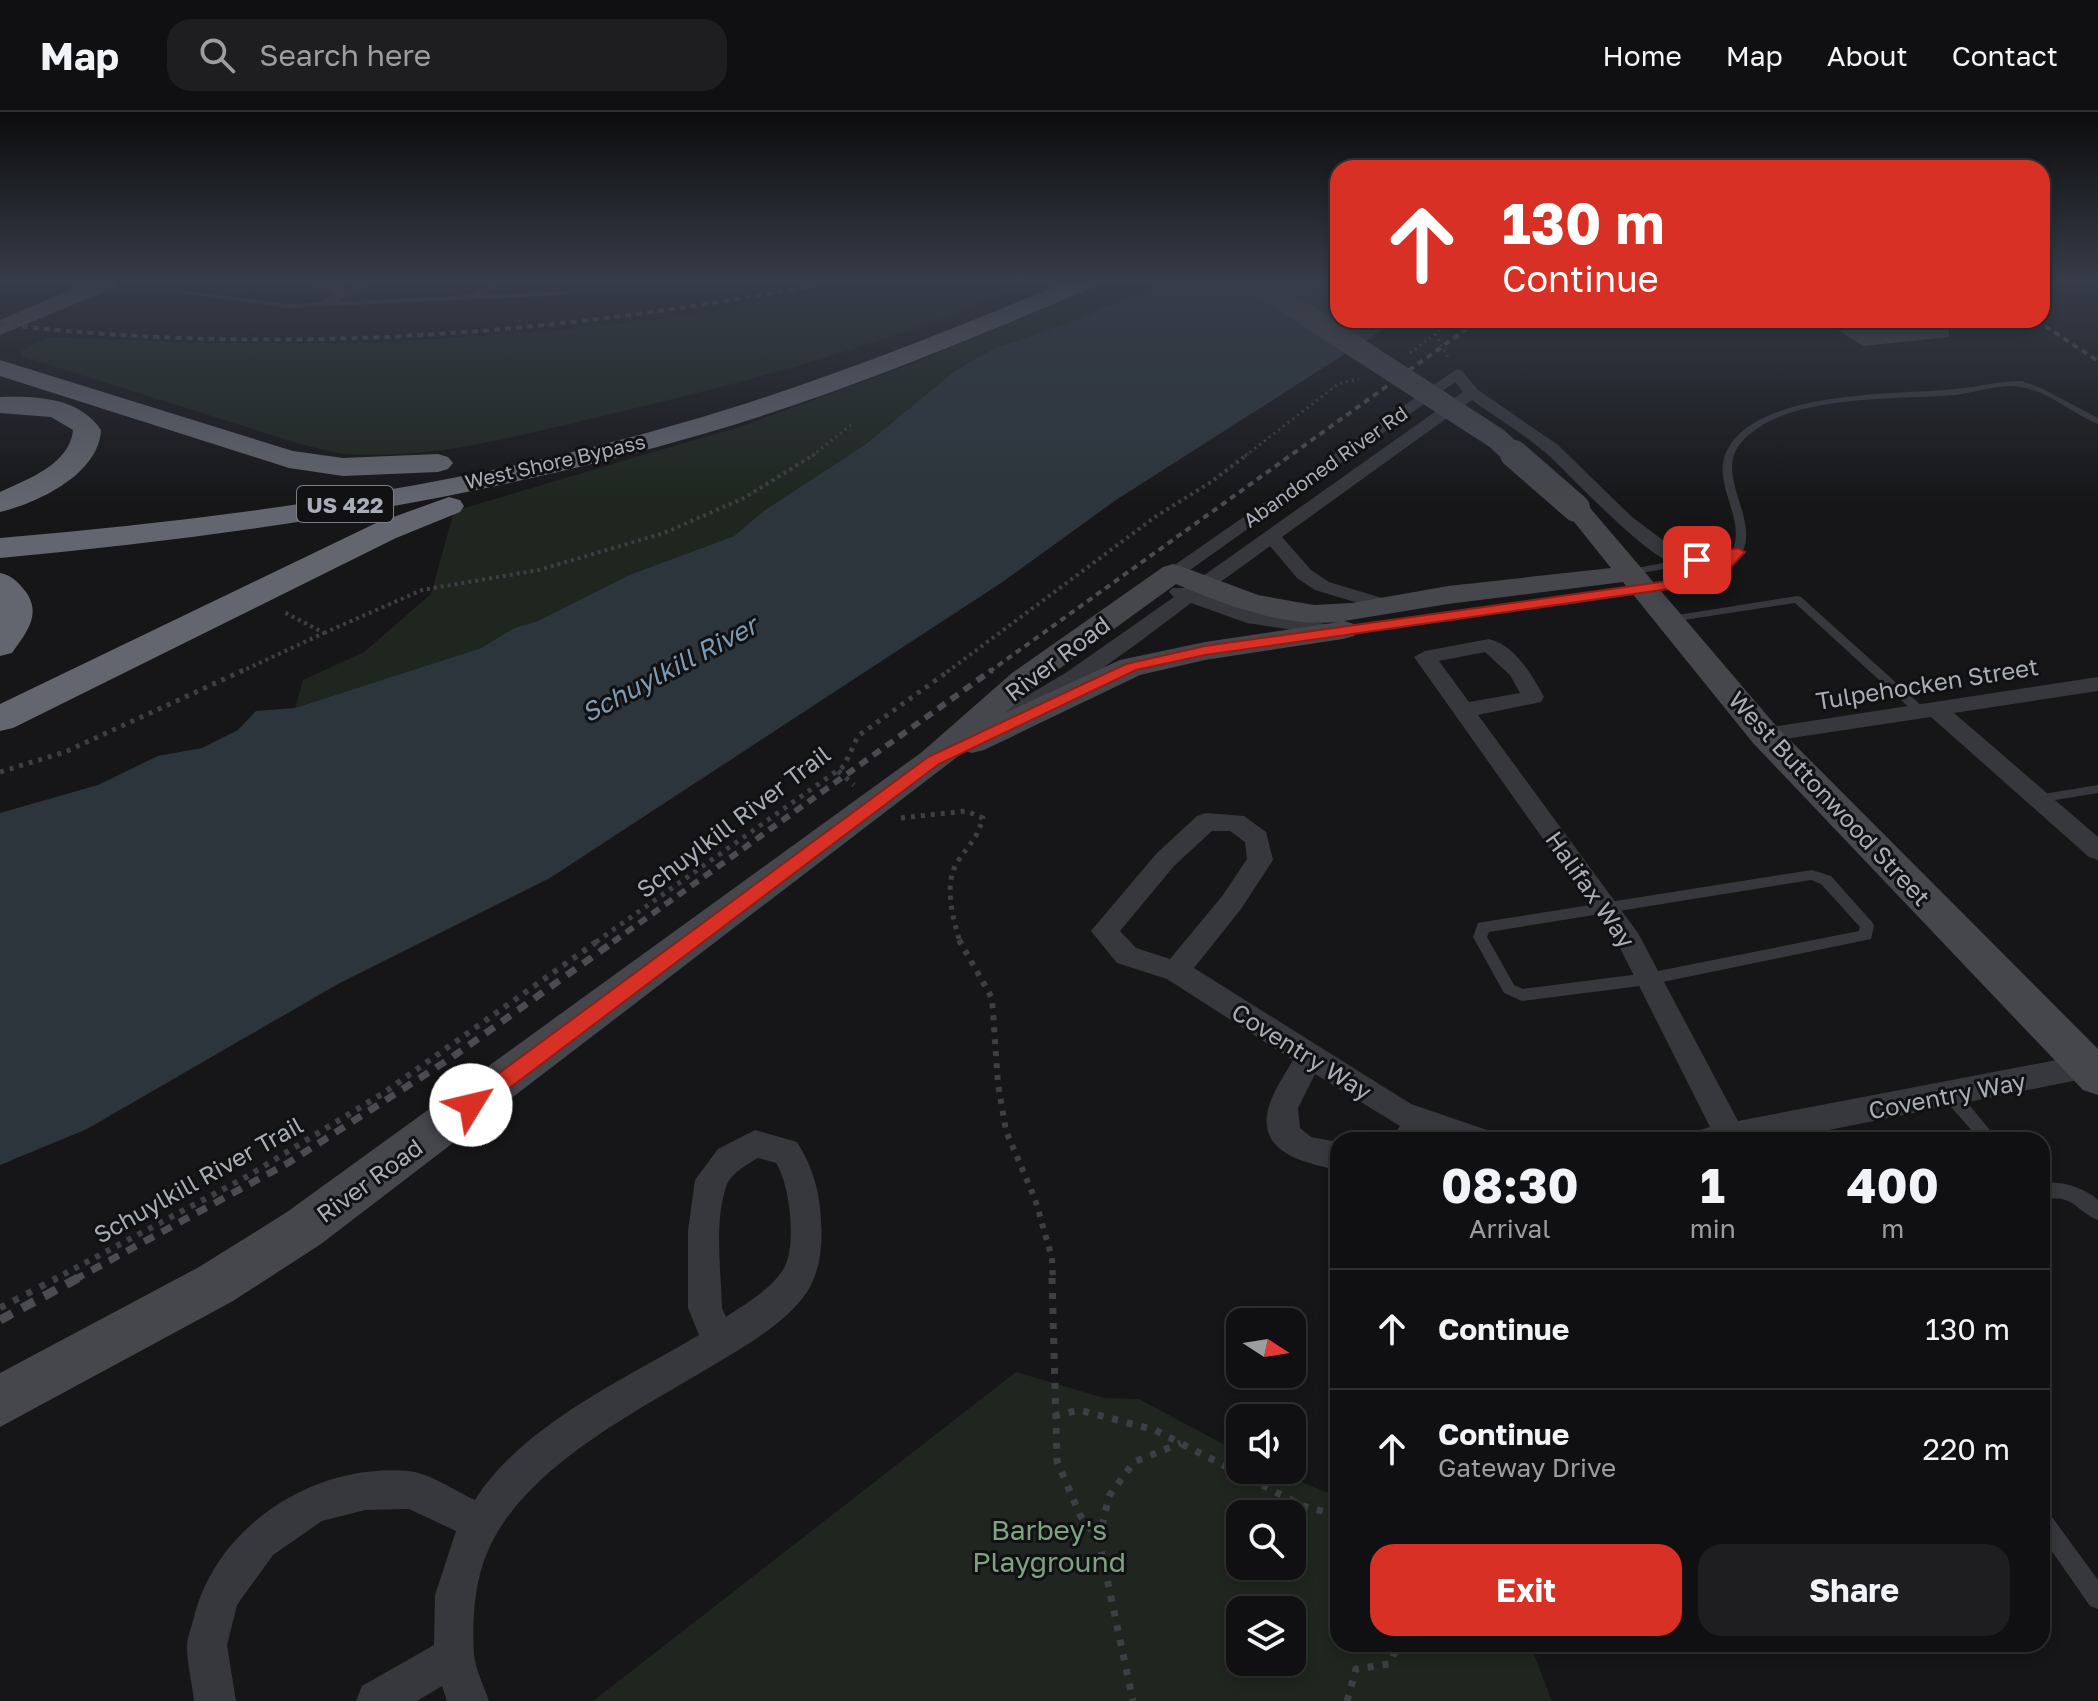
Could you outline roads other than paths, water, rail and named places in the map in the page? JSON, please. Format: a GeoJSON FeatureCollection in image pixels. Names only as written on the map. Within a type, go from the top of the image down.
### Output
{"type":"FeatureCollection","features":[{"type":"Feature","properties":{"kind":"highway","name":"West Shore Bypass"},"geometry":{"type":"LineString","coordinates":[[0,535],[308,499],[496,463],[754,394],[871,356]]}},
{"type":"Feature","properties":{"kind":"highway","name":"West Shore Bypass"},"geometry":{"type":"LineString","coordinates":[[0,548],[175,531],[324,508],[532,468],[685,430],[787,400],[906,356]]}},
{"type":"Feature","properties":{"kind":"highway"},"geometry":{"type":"LineString","coordinates":[[0,368],[289,459],[322,464],[368,467],[416,465],[586,440]]}},
{"type":"Feature","properties":{"kind":"highway"},"geometry":{"type":"LineString","coordinates":[[0,405],[44,406],[67,413],[85,426],[87,437],[82,450],[59,472],[0,503]]}},
{"type":"Feature","properties":{"kind":"highway"},"geometry":{"type":"LineString","coordinates":[[0,719],[415,518],[685,430]]}},
{"type":"Feature","properties":{"kind":"highway"},"geometry":{"type":"LineString","coordinates":[[0,583],[16,599],[18,606],[13,625],[0,645]]}},
{"type":"Feature","properties":{"kind":"street","name":"West Buttonwood Street"},"geometry":{"type":"LineString","coordinates":[[1370,356],[1496,438],[1576,508],[1765,735],[2095,1069]]}},
{"type":"Feature","properties":{"kind":"street","name":"Abandoned River Rd"},"geometry":{"type":"LineString","coordinates":[[1457,374],[1472,393],[1273,538],[1181,585],[1457,374]]}},
{"type":"Feature","properties":{"kind":"street"},"geometry":{"type":"LineString","coordinates":[[1472,393],[1552,449],[1626,521],[1681,563]]}},
{"type":"Feature","properties":{"kind":"street","name":"Abandoned River Rd"},"geometry":{"type":"LineString","coordinates":[[1273,538],[1304,574],[1322,586],[1385,605]]}},
{"type":"Feature","properties":{"kind":"street"},"geometry":{"type":"LineString","coordinates":[[934,760],[1131,667],[1205,651],[1338,631],[1566,590],[1604,541]]}},
{"type":"Feature","properties":{"kind":"street"},"geometry":{"type":"LineString","coordinates":[[1181,585],[1298,613],[1322,614],[1385,605],[1566,590],[1652,598]]}},
{"type":"Feature","properties":{"kind":"street"},"geometry":{"type":"LineString","coordinates":[[1181,585],[1265,621],[1338,631]]}},
{"type":"Feature","properties":{"kind":"street","name":"River Road"},"geometry":{"type":"LineString","coordinates":[[0,1401],[216,1284],[304,1228],[934,760],[1023,680],[1181,585]]}},
{"type":"Feature","properties":{"kind":"street","name":"Halifax Way"},"geometry":{"type":"LineString","coordinates":[[1465,710],[1533,697],[1519,671],[1489,645],[1425,657],[1629,940],[1718,1132]]}},
{"type":"Feature","properties":{"kind":"street","name":"Tulpehocken Street"},"geometry":{"type":"LineString","coordinates":[[1765,735],[1925,708],[2098,684]]}},
{"type":"Feature","properties":{"kind":"street"},"geometry":{"type":"LineString","coordinates":[[1925,708],[2098,851]]}},
{"type":"Feature","properties":{"kind":"street","name":"Coventry Way"},"geometry":{"type":"LineString","coordinates":[[1176,971],[1232,902],[1260,860],[1257,838],[1235,822],[1206,822],[1165,860],[1104,931],[1127,956],[1176,971],[1401,1113],[1414,1131]]}},
{"type":"Feature","properties":{"kind":"street"},"geometry":{"type":"LineString","coordinates":[[1309,1057],[1283,1108],[1285,1135],[1304,1149],[1330,1154]]}},
{"type":"Feature","properties":{"kind":"street","name":"Coventry Way"},"geometry":{"type":"LineString","coordinates":[[1758,1132],[2095,1069]]}},
{"type":"Feature","properties":{"kind":"street"},"geometry":{"type":"LineString","coordinates":[[468,1701],[454,1656],[455,1601],[479,1522],[510,1482],[561,1437],[719,1341],[755,1318],[796,1279],[807,1239],[801,1173],[786,1152],[755,1144],[729,1159],[711,1180],[704,1231],[705,1308],[719,1341]]}},
{"type":"Feature","properties":{"kind":"street"},"geometry":{"type":"LineString","coordinates":[[215,1701],[207,1645],[219,1596],[259,1541],[314,1504],[365,1491],[411,1490],[479,1522]]}},
{"type":"Feature","properties":{"kind":"street"},"geometry":{"type":"LineString","coordinates":[[377,1701],[454,1656]]}},
{"type":"Feature","properties":{"kind":"lane"},"geometry":{"type":"LineString","coordinates":[[1652,598],[1720,572],[1738,552],[1743,529],[1728,469],[1733,446],[1751,429],[1775,416],[1807,406],[2022,384],[2098,421]]}},
{"type":"Feature","properties":{"kind":"lane"},"geometry":{"type":"LineString","coordinates":[[1652,598],[1681,563],[1738,552]]}},
{"type":"Feature","properties":{"kind":"lane"},"geometry":{"type":"LineString","coordinates":[[1652,598],[1797,599],[1925,708]]}},
{"type":"Feature","properties":{"kind":"lane"},"geometry":{"type":"LineString","coordinates":[[2037,799],[2098,789]]}},
{"type":"Feature","properties":{"kind":"lane"},"geometry":{"type":"LineString","coordinates":[[1812,875],[1826,880],[1867,926],[1866,935],[1648,979],[1522,995],[1509,989],[1480,937],[1483,927],[1812,875]]}},
{"type":"Feature","properties":{"kind":"lane"},"geometry":{"type":"LineString","coordinates":[[1951,1095],[1983,1132]]}},
{"type":"Feature","properties":{"kind":"lane"},"geometry":{"type":"LineString","coordinates":[[2050,1189],[2057,1188],[2089,1202],[2098,1212]]}},
{"type":"Feature","properties":{"kind":"lane"},"geometry":{"type":"LineString","coordinates":[[2050,1531],[2098,1598]]}},
{"type":"Feature","properties":{"kind":"water","name":"Schuylkill River"},"geometry":{"type":"Polygon","coordinates":[[[981,356],[1341,356],[1116,500],[1001,583],[550,878],[338,984],[87,1129],[0,1165],[0,813],[98,785],[158,756],[202,748],[238,730],[256,711],[295,708],[481,648],[514,628],[538,621],[629,575],[734,536],[765,510],[866,444],[955,371],[981,356]]]}},
{"type":"Feature","properties":{"kind":"railway"},"geometry":{"type":"LineString","coordinates":[[989,672],[1429,356]]}},
{"type":"Feature","properties":{"kind":"railway"},"geometry":{"type":"LineString","coordinates":[[2091,356],[2098,361]]}},
{"type":"Feature","properties":{"kind":"railway"},"geometry":{"type":"LineString","coordinates":[[613,942],[992,670]]}},
{"type":"Feature","properties":{"kind":"railway"},"geometry":{"type":"LineString","coordinates":[[74,1280],[288,1163],[451,1058],[616,940]]}},
{"type":"Feature","properties":{"kind":"railway"},"geometry":{"type":"LineString","coordinates":[[0,1320],[78,1278]]}},
{"type":"Feature","properties":{"kind":"park label","name":"Barbey's Playground"},"geometry":{"type":"Point","coordinates":[1049,1545]}}]}
